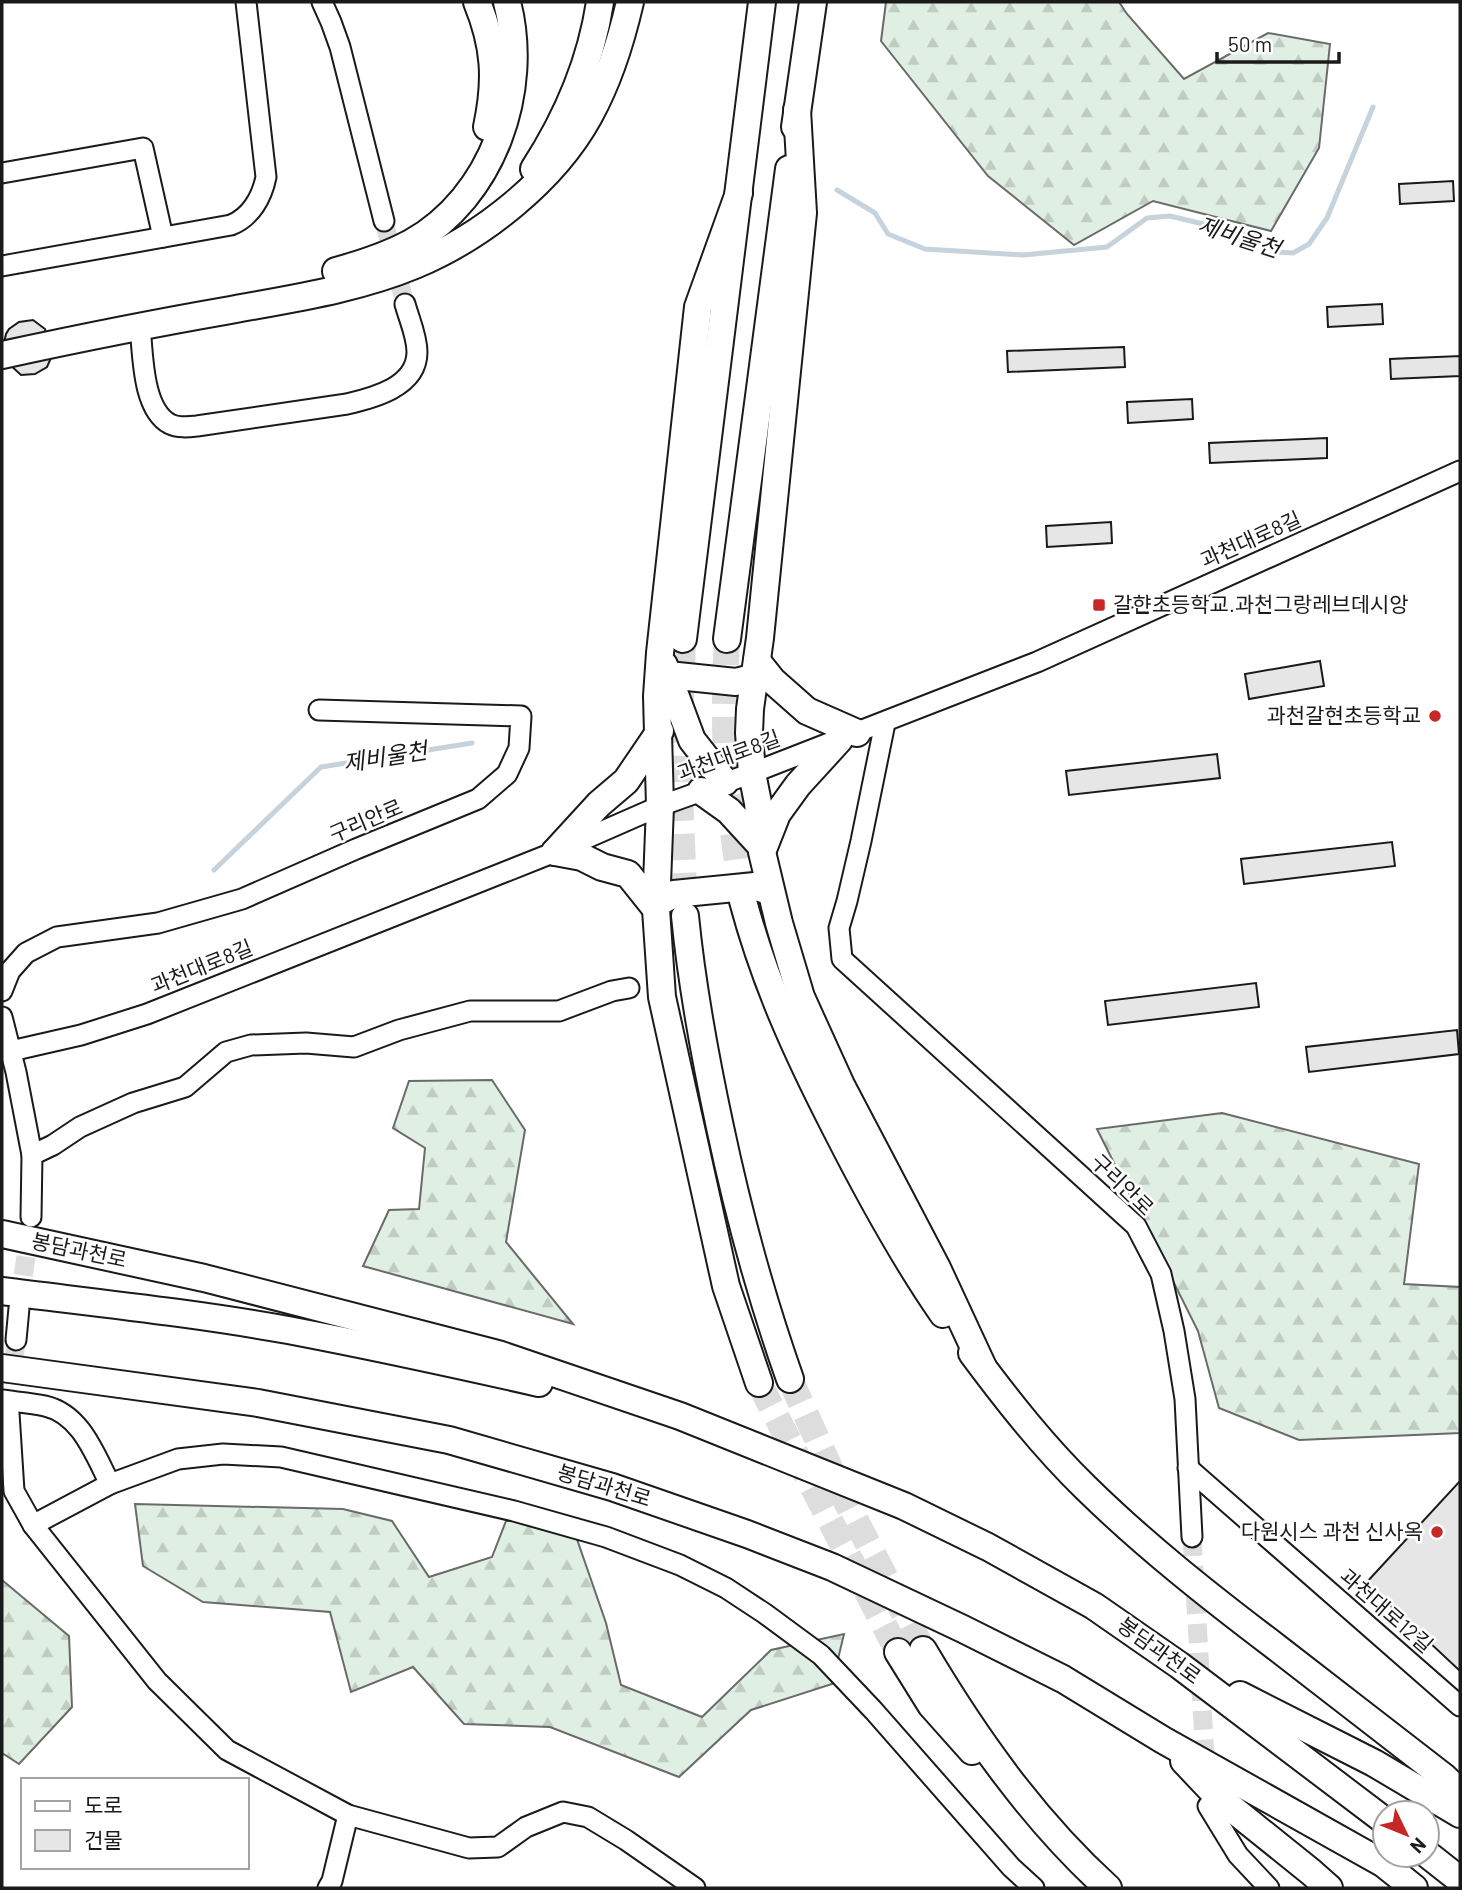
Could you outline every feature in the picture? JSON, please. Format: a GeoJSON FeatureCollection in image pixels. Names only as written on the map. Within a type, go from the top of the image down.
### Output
{"type":"FeatureCollection","features":[{"type":"Feature","properties":{"kind":"highway"},"geometry":{"type":"LineString","coordinates":[[332,272],[378,251],[419,225],[436,211],[465,178],[486,135],[493,81],[490,40],[477,2]]}},
{"type":"Feature","properties":{"kind":"highway"},"geometry":{"type":"LineString","coordinates":[[2,341],[332,272],[388,254],[412,242],[452,212],[468,195],[483,172],[503,125],[513,72],[513,37],[506,2]]}},
{"type":"Feature","properties":{"kind":"highway"},"geometry":{"type":"LineString","coordinates":[[464,239],[503,207],[549,146],[582,74],[593,39],[600,2]]}},
{"type":"Feature","properties":{"kind":"highway"},"geometry":{"type":"LineString","coordinates":[[2,355],[140,326],[326,292],[414,266],[439,254],[508,208],[561,158],[577,137],[604,86],[630,2]]}},
{"type":"Feature","properties":{"kind":"highway"},"geometry":{"type":"LineString","coordinates":[[683,639],[762,2]]}},
{"type":"Feature","properties":{"kind":"highway"},"geometry":{"type":"LineString","coordinates":[[727,639],[797,110],[814,2]]}},
{"type":"Feature","properties":{"kind":"highway"},"geometry":{"type":"LineString","coordinates":[[797,110],[803,213],[750,709],[752,774],[758,803],[762,850],[801,997],[841,1085],[937,1268],[982,1367]]}},
{"type":"Feature","properties":{"kind":"highway"},"geometry":{"type":"LineString","coordinates":[[739,193],[698,307],[664,664],[657,696],[660,806],[656,907],[662,997],[726,1286],[759,1383]]}},
{"type":"Feature","properties":{"kind":"highway"},"geometry":{"type":"LineString","coordinates":[[664,664],[736,682],[756,669]]}},
{"type":"Feature","properties":{"kind":"highway"},"geometry":{"type":"LineString","coordinates":[[664,664],[692,740],[713,786],[729,811],[762,850]]}},
{"type":"Feature","properties":{"kind":"highway"},"geometry":{"type":"LineString","coordinates":[[756,669],[807,711],[848,737],[798,785],[777,814],[762,850]]}},
{"type":"Feature","properties":{"kind":"highway"},"geometry":{"type":"LineString","coordinates":[[656,907],[628,874],[555,852],[598,804],[626,781],[660,731]]}},
{"type":"Feature","properties":{"kind":"highway"},"geometry":{"type":"LineString","coordinates":[[656,907],[674,894],[755,886],[771,892]]}},
{"type":"Feature","properties":{"kind":"highway"},"geometry":{"type":"LineString","coordinates":[[743,901],[755,945],[776,1002],[796,1049],[857,1172],[941,1311],[1025,1421],[1055,1456],[1123,1522],[1219,1603],[1444,1777],[1460,1793]]}},
{"type":"Feature","properties":{"kind":"highway"},"geometry":{"type":"LineString","coordinates":[[685,916],[698,1022],[726,1156],[773,1332],[790,1379]]}},
{"type":"Feature","properties":{"kind":"highway","name":"봉담과천로"},"geometry":{"type":"LineString","coordinates":[[2,1234],[204,1278],[498,1354],[680,1416],[904,1506],[988,1547],[1094,1606],[1178,1665],[1371,1810]]}},
{"type":"Feature","properties":{"kind":"highway","name":"봉담과천로"},"geometry":{"type":"LineString","coordinates":[[10,1299],[192,1315],[288,1330],[427,1358],[680,1416]]}},
{"type":"Feature","properties":{"kind":"highway","name":"봉담과천로"},"geometry":{"type":"LineString","coordinates":[[2,1368],[258,1403],[449,1440],[612,1487],[832,1567],[1063,1679],[1163,1740]]}},
{"type":"Feature","properties":{"kind":"highway"},"geometry":{"type":"LineString","coordinates":[[910,1651],[931,1705],[961,1741],[1040,1816],[1085,1867],[1108,1888]]}},
{"type":"Feature","properties":{"kind":"highway"},"geometry":{"type":"LineString","coordinates":[[1178,1665],[1374,1763],[1460,1814]]}},
{"type":"Feature","properties":{"kind":"highway"},"geometry":{"type":"LineString","coordinates":[[1163,1740],[1219,1798],[1329,1888]]}},
{"type":"Feature","properties":{"kind":"highway"},"geometry":{"type":"LineString","coordinates":[[1163,1740],[1384,1864],[1415,1888]]}},
{"type":"Feature","properties":{"kind":"highway"},"geometry":{"type":"LineString","coordinates":[[1441,1865],[1457,1877]]}},
{"type":"Feature","properties":{"kind":"street"},"geometry":{"type":"LineString","coordinates":[[2,266],[237,222],[251,210],[261,194],[266,177],[246,2]]}},
{"type":"Feature","properties":{"kind":"street"},"geometry":{"type":"LineString","coordinates":[[322,2],[340,47],[384,221]]}},
{"type":"Feature","properties":{"kind":"street"},"geometry":{"type":"LineString","coordinates":[[2,173],[143,148],[163,237]]}},
{"type":"Feature","properties":{"kind":"street"},"geometry":{"type":"LineString","coordinates":[[140,326],[149,395],[154,408],[170,424],[190,427],[347,404],[386,392],[406,377],[414,366],[417,354],[405,304]]}},
{"type":"Feature","properties":{"kind":"street","name":"과천대로8길"},"geometry":{"type":"LineString","coordinates":[[6,1051],[81,1035],[146,1014],[555,852],[660,806],[752,774],[1037,662],[1460,471]]}},
{"type":"Feature","properties":{"kind":"street","name":"구리안로"},"geometry":{"type":"LineString","coordinates":[[2,991],[10,971],[26,953],[57,937],[158,923],[242,899],[478,799],[508,774],[520,748],[521,716],[319,710]]}},
{"type":"Feature","properties":{"kind":"street","name":"구리안로"},"geometry":{"type":"LineString","coordinates":[[884,723],[856,865],[839,928],[842,959],[1136,1226],[1161,1274],[1174,1331],[1185,1399],[1192,1537]]}},
{"type":"Feature","properties":{"kind":"street"},"geometry":{"type":"LineString","coordinates":[[32,1156],[80,1127],[133,1103],[185,1087],[226,1052],[251,1045],[306,1043],[354,1047],[399,1030],[470,1011],[559,1012],[612,991],[629,988]]}},
{"type":"Feature","properties":{"kind":"street"},"geometry":{"type":"LineString","coordinates":[[2,1017],[6,1051],[32,1156],[31,1217]]}},
{"type":"Feature","properties":{"kind":"street"},"geometry":{"type":"LineString","coordinates":[[10,1299],[16,1340]]}},
{"type":"Feature","properties":{"kind":"street"},"geometry":{"type":"LineString","coordinates":[[110,1484],[81,1431],[66,1415],[48,1406],[5,1406],[14,1491],[33,1525],[157,1681],[227,1750],[348,1815],[469,1848],[498,1847],[526,1827],[563,1812],[588,1817],[695,1888]]}},
{"type":"Feature","properties":{"kind":"street"},"geometry":{"type":"LineString","coordinates":[[33,1525],[110,1484],[178,1459],[222,1454],[281,1457],[514,1511],[606,1537],[680,1564],[726,1588],[821,1655],[1011,1867],[1034,1888]]}},
{"type":"Feature","properties":{"kind":"street","name":"과천대로12길"},"geometry":{"type":"LineString","coordinates":[[1188,1468],[1460,1706]]}},
{"type":"Feature","properties":{"kind":"street"},"geometry":{"type":"LineString","coordinates":[[1208,1806],[1238,1855],[1269,1888]]}},
{"type":"Feature","properties":{"kind":"street"},"geometry":{"type":"LineString","coordinates":[[328,1888],[348,1815]]}},
{"type":"Feature","properties":{"kind":"green space"},"geometry":{"type":"Polygon","coordinates":[[[886,2],[1119,2],[1184,79],[1268,33],[1330,44],[1319,148],[1271,231],[1153,201],[1074,245],[988,176],[881,41],[886,2]]]}},
{"type":"Feature","properties":{"kind":"green space"},"geometry":{"type":"Polygon","coordinates":[[[492,1080],[525,1130],[506,1242],[573,1324],[363,1266],[389,1210],[419,1209],[425,1148],[393,1128],[409,1081],[492,1080]]]}},
{"type":"Feature","properties":{"kind":"green space"},"geometry":{"type":"Polygon","coordinates":[[[1222,1113],[1419,1164],[1404,1284],[1460,1287],[1460,1433],[1299,1440],[1219,1408],[1198,1331],[1097,1129],[1222,1113]]]}},
{"type":"Feature","properties":{"kind":"green space"},"geometry":{"type":"Polygon","coordinates":[[[135,1504],[343,1509],[392,1521],[429,1577],[492,1557],[506,1521],[570,1519],[606,1623],[621,1685],[702,1717],[771,1650],[844,1634],[832,1684],[751,1710],[679,1777],[550,1727],[464,1724],[413,1667],[351,1692],[330,1612],[203,1602],[143,1566],[135,1504]]]}},
{"type":"Feature","properties":{"kind":"green space"},"geometry":{"type":"Polygon","coordinates":[[[2,1580],[69,1636],[72,1707],[19,1764],[2,1753],[2,1580]]]}},
{"type":"Feature","properties":{"kind":"building"},"geometry":{"type":"Polygon","coordinates":[[[1453,181],[1454,201],[1400,204],[1399,184],[1453,181]]]}},
{"type":"Feature","properties":{"kind":"building"},"geometry":{"type":"Polygon","coordinates":[[[1382,304],[1383,324],[1328,327],[1327,307],[1382,304]]]}},
{"type":"Feature","properties":{"kind":"building"},"geometry":{"type":"Polygon","coordinates":[[[33,320],[45,329],[51,358],[47,367],[35,374],[21,375],[8,363],[4,343],[9,329],[19,322],[33,320]]]}},
{"type":"Feature","properties":{"kind":"building"},"geometry":{"type":"Polygon","coordinates":[[[1124,347],[1125,367],[1008,372],[1007,351],[1124,347]]]}},
{"type":"Feature","properties":{"kind":"building"},"geometry":{"type":"Polygon","coordinates":[[[1460,356],[1460,376],[1391,379],[1390,359],[1460,356]]]}},
{"type":"Feature","properties":{"kind":"building"},"geometry":{"type":"Polygon","coordinates":[[[1192,399],[1193,419],[1128,423],[1127,402],[1192,399]]]}},
{"type":"Feature","properties":{"kind":"building"},"geometry":{"type":"Polygon","coordinates":[[[1327,438],[1327,458],[1210,463],[1209,443],[1327,438]]]}},
{"type":"Feature","properties":{"kind":"building"},"geometry":{"type":"Polygon","coordinates":[[[1111,522],[1112,543],[1047,547],[1046,526],[1111,522]]]}},
{"type":"Feature","properties":{"kind":"building"},"geometry":{"type":"Polygon","coordinates":[[[1320,661],[1324,686],[1249,699],[1245,674],[1320,661]]]}},
{"type":"Feature","properties":{"kind":"building"},"geometry":{"type":"Polygon","coordinates":[[[1217,754],[1220,778],[1069,795],[1066,771],[1217,754]]]}},
{"type":"Feature","properties":{"kind":"building"},"geometry":{"type":"Polygon","coordinates":[[[1392,842],[1395,866],[1244,884],[1241,859],[1392,842]]]}},
{"type":"Feature","properties":{"kind":"building"},"geometry":{"type":"Polygon","coordinates":[[[1256,983],[1259,1007],[1108,1025],[1105,1001],[1256,983]]]}},
{"type":"Feature","properties":{"kind":"building"},"geometry":{"type":"Polygon","coordinates":[[[1457,1030],[1459,1054],[1309,1072],[1306,1047],[1457,1030]]]}},
{"type":"Feature","properties":{"kind":"building","name":"다원시스 과천 신사옥"},"geometry":{"type":"Polygon","coordinates":[[[1460,1481],[1460,1671],[1366,1583],[1460,1481]]]}},
{"type":"Feature","properties":{"kind":"waterway","name":"제비울천"},"geometry":{"type":"LineString","coordinates":[[837,190],[875,213],[888,234],[925,249],[1023,255],[1107,247],[1147,218],[1170,216],[1245,234],[1277,252],[1293,253],[1309,244],[1327,218],[1373,107]]}},
{"type":"Feature","properties":{"kind":"waterway","name":"제비울천"},"geometry":{"type":"LineString","coordinates":[[214,870],[321,767],[472,743]]}},
{"type":"Feature","properties":{"kind":"tunnel"},"geometry":{"type":"LineString","coordinates":[[384,221],[405,304]]}},
{"type":"Feature","properties":{"kind":"tunnel"},"geometry":{"type":"LineString","coordinates":[[683,639],[679,771],[685,914]]}},
{"type":"Feature","properties":{"kind":"tunnel"},"geometry":{"type":"LineString","coordinates":[[727,639],[727,774],[743,901]]}},
{"type":"Feature","properties":{"kind":"tunnel"},"geometry":{"type":"LineString","coordinates":[[19,1304],[30,1229]]}},
{"type":"Feature","properties":{"kind":"tunnel"},"geometry":{"type":"LineString","coordinates":[[9,1413],[16,1340]]}},
{"type":"Feature","properties":{"kind":"tunnel"},"geometry":{"type":"LineString","coordinates":[[790,1379],[840,1490],[923,1650]]}},
{"type":"Feature","properties":{"kind":"tunnel"},"geometry":{"type":"LineString","coordinates":[[759,1383],[898,1652]]}},
{"type":"Feature","properties":{"kind":"tunnel"},"geometry":{"type":"LineString","coordinates":[[1192,1537],[1206,1774]]}},
{"type":"Feature","properties":{"kind":"place","name":"갈햔초등학교.과천그랑레브데시앙"},"geometry":{"type":"Point","coordinates":[1099,605]}},
{"type":"Feature","properties":{"kind":"place","name":"과천갈현초등학교"},"geometry":{"type":"Point","coordinates":[1435,716]}},
{"type":"Feature","properties":{"kind":"place","name":"다원시스 과천 신사옥"},"geometry":{"type":"Point","coordinates":[1437,1532]}}]}
